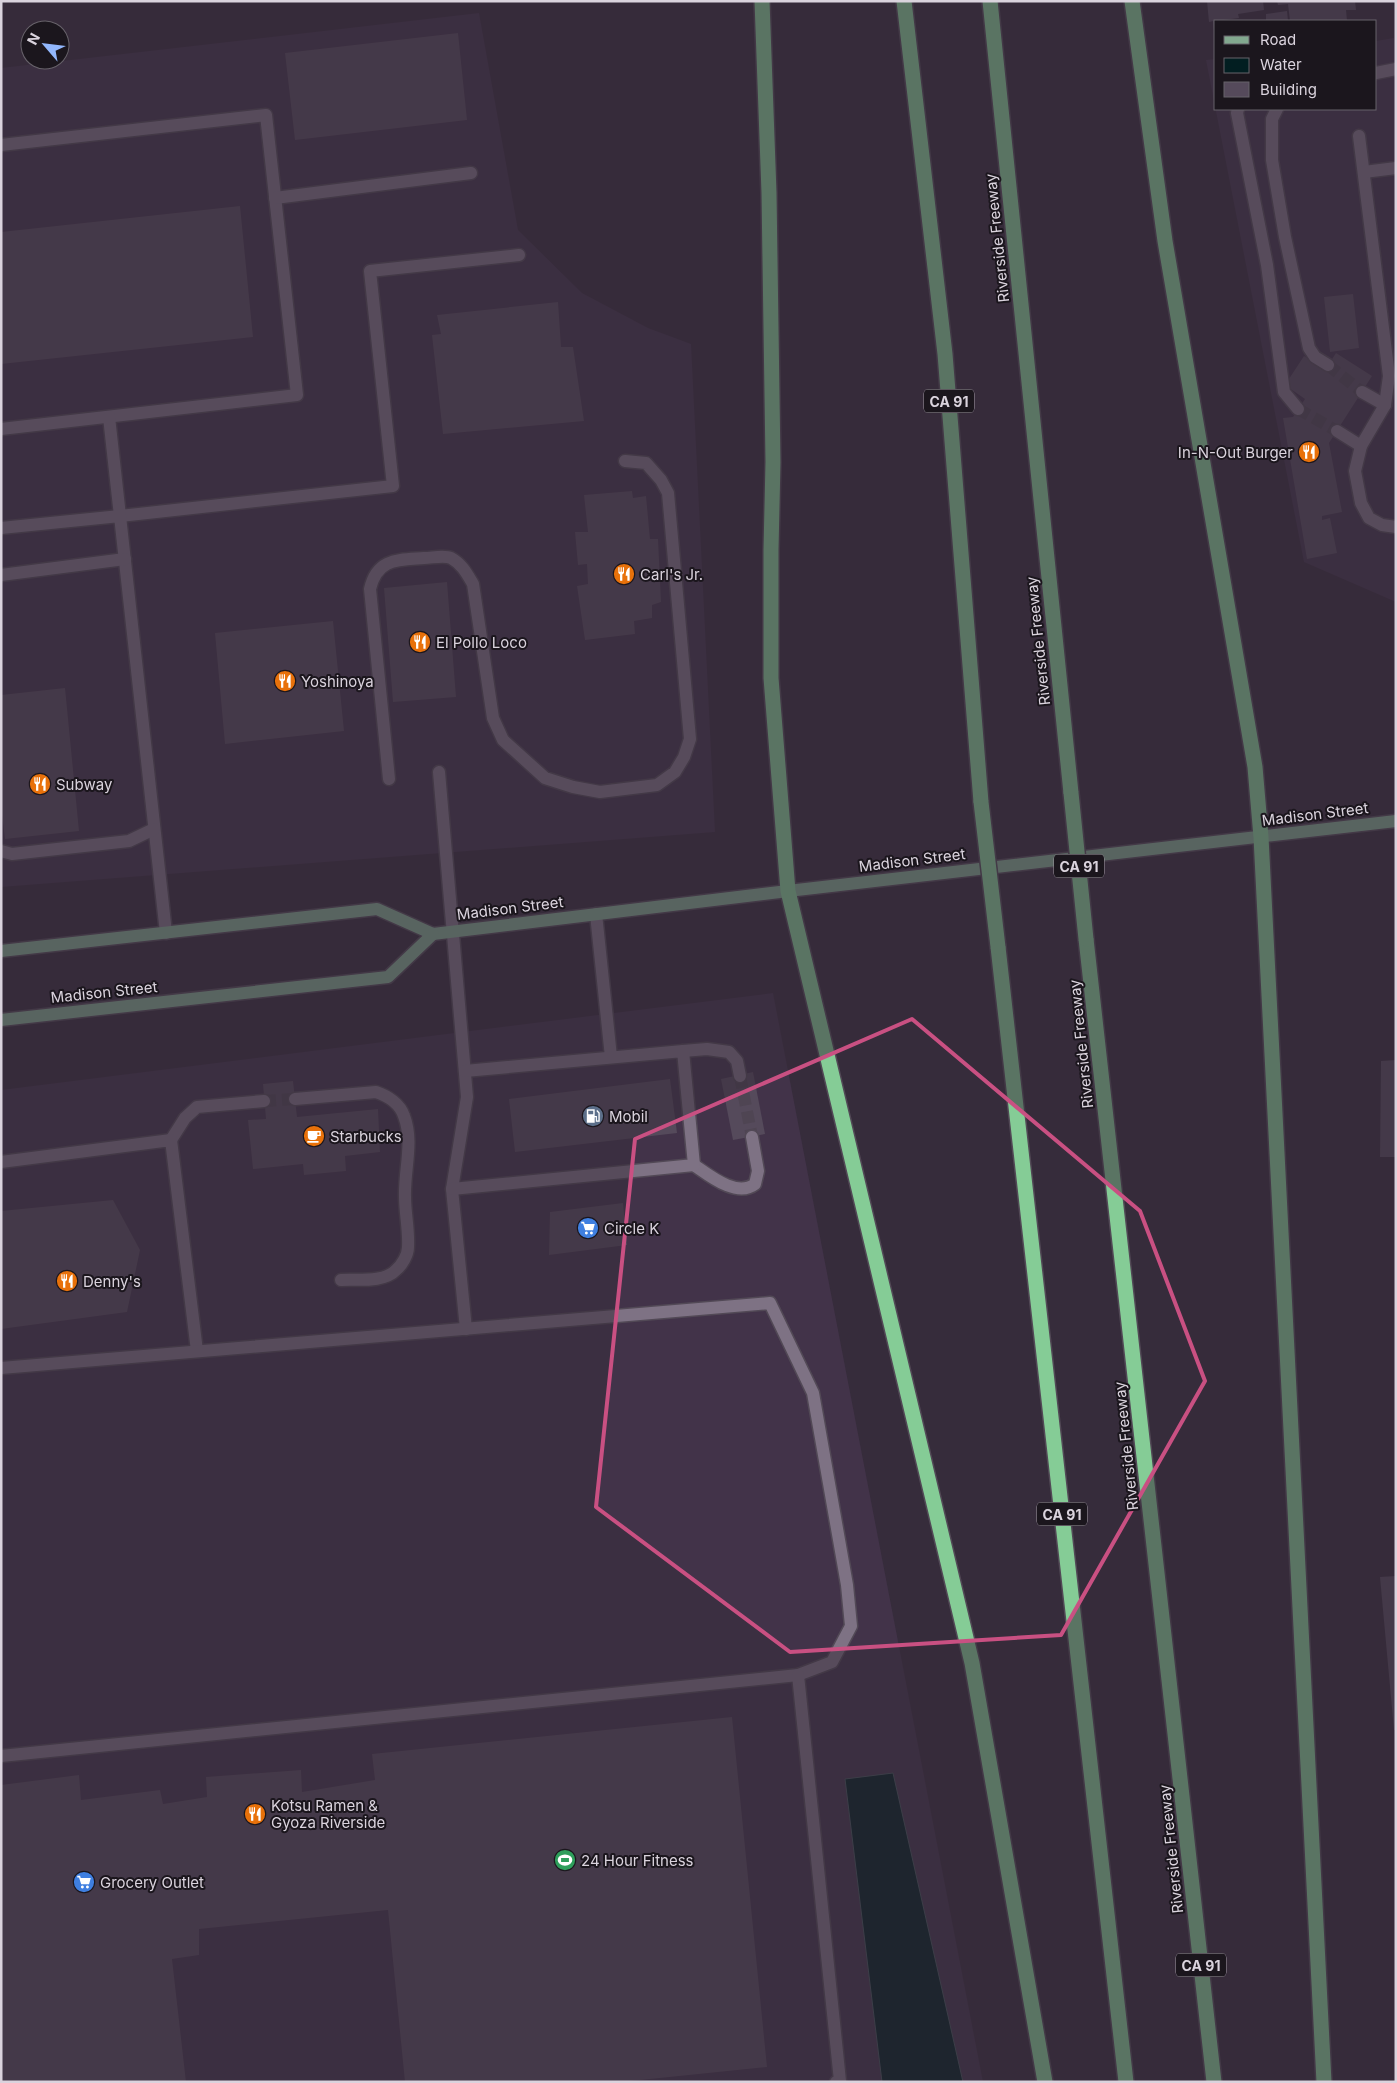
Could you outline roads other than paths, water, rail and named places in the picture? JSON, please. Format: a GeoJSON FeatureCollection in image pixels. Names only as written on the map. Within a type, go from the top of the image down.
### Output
{"type":"FeatureCollection","features":[{"type":"Feature","properties":{"kind":"highway"},"geometry":{"type":"LineString","coordinates":[[762,1],[769,193],[774,462],[770,550],[771,678],[788,891],[972,1663],[1045,2082]]}},
{"type":"Feature","properties":{"kind":"highway","name":"CA 91"},"geometry":{"type":"LineString","coordinates":[[904,1],[945,354],[981,802],[1126,2082]]}},
{"type":"Feature","properties":{"kind":"highway","name":"Riverside Freeway"},"geometry":{"type":"LineString","coordinates":[[990,1],[1086,939],[1214,2082]]}},
{"type":"Feature","properties":{"kind":"highway"},"geometry":{"type":"LineString","coordinates":[[1132,1],[1165,241],[1255,767],[1261,837],[1324,2082]]}},
{"type":"Feature","properties":{"kind":"main road","name":"Madison Street"},"geometry":{"type":"LineString","coordinates":[[1,951],[377,909],[433,934],[1396,821]]}},
{"type":"Feature","properties":{"kind":"main road","name":"Madison Street"},"geometry":{"type":"LineString","coordinates":[[1,1020],[388,977],[433,934]]}},
{"type":"Feature","properties":{"kind":"lane"},"geometry":{"type":"LineString","coordinates":[[1238,110],[1245,160],[1267,265],[1284,392],[1298,409]]}},
{"type":"Feature","properties":{"kind":"lane"},"geometry":{"type":"LineString","coordinates":[[1276,110],[1272,119],[1272,160],[1285,237],[1309,348],[1315,357],[1328,365]]}},
{"type":"Feature","properties":{"kind":"lane"},"geometry":{"type":"LineString","coordinates":[[1,145],[266,115],[297,395],[1,429]]}},
{"type":"Feature","properties":{"kind":"lane"},"geometry":{"type":"LineString","coordinates":[[1359,136],[1389,376],[1385,405],[1361,446],[1355,471],[1361,503],[1370,518],[1382,525],[1396,527]]}},
{"type":"Feature","properties":{"kind":"lane"},"geometry":{"type":"LineString","coordinates":[[1364,172],[1396,168]]}},
{"type":"Feature","properties":{"kind":"lane"},"geometry":{"type":"LineString","coordinates":[[275,198],[471,173]]}},
{"type":"Feature","properties":{"kind":"lane"},"geometry":{"type":"LineString","coordinates":[[1,528],[394,486],[370,272],[519,255]]}},
{"type":"Feature","properties":{"kind":"lane"},"geometry":{"type":"LineString","coordinates":[[1362,392],[1385,405]]}},
{"type":"Feature","properties":{"kind":"lane"},"geometry":{"type":"LineString","coordinates":[[110,417],[166,933]]}},
{"type":"Feature","properties":{"kind":"lane"},"geometry":{"type":"LineString","coordinates":[[1337,431],[1361,446]]}},
{"type":"Feature","properties":{"kind":"lane"},"geometry":{"type":"LineString","coordinates":[[389,779],[370,588],[372,579],[380,568],[391,560],[450,558],[464,568],[473,584],[493,718],[503,740],[545,778],[573,788],[600,792],[657,785],[675,772],[684,757],[690,739],[668,493],[661,480],[646,463],[625,461]]}},
{"type":"Feature","properties":{"kind":"lane"},"geometry":{"type":"LineString","coordinates":[[1,575],[125,559]]}},
{"type":"Feature","properties":{"kind":"lane"},"geometry":{"type":"LineString","coordinates":[[439,772],[467,1097],[452,1188],[466,1329]]}},
{"type":"Feature","properties":{"kind":"lane"},"geometry":{"type":"LineString","coordinates":[[1,851],[12,854],[129,841],[154,829]]}},
{"type":"Feature","properties":{"kind":"lane"},"geometry":{"type":"LineString","coordinates":[[596,914],[611,1057]]}},
{"type":"Feature","properties":{"kind":"lane"},"geometry":{"type":"LineString","coordinates":[[465,1071],[707,1049],[729,1052],[737,1060],[740,1076]]}},
{"type":"Feature","properties":{"kind":"lane"},"geometry":{"type":"LineString","coordinates":[[684,1051],[694,1165]]}},
{"type":"Feature","properties":{"kind":"lane"},"geometry":{"type":"LineString","coordinates":[[295,1099],[376,1092],[387,1096],[404,1114],[408,1130],[405,1196],[408,1248],[404,1260],[396,1271],[384,1278],[341,1280]]}},
{"type":"Feature","properties":{"kind":"lane"},"geometry":{"type":"LineString","coordinates":[[197,1351],[171,1140],[185,1118],[197,1107],[264,1101]]}},
{"type":"Feature","properties":{"kind":"lane"},"geometry":{"type":"LineString","coordinates":[[452,1188],[694,1165],[717,1180],[733,1187],[749,1188],[755,1184],[758,1171],[752,1137]]}},
{"type":"Feature","properties":{"kind":"lane"},"geometry":{"type":"LineString","coordinates":[[1,1162],[171,1140]]}},
{"type":"Feature","properties":{"kind":"lane"},"geometry":{"type":"LineString","coordinates":[[1,1368],[770,1303],[813,1393],[847,1585],[850,1626],[832,1662],[798,1675],[1,1756]]}},
{"type":"Feature","properties":{"kind":"lane"},"geometry":{"type":"LineString","coordinates":[[798,1675],[840,2081],[836,2082]]}},
{"type":"Feature","properties":{"kind":"water"},"geometry":{"type":"Polygon","coordinates":[[[893,1773],[963,2082],[882,2082],[845,1779],[893,1773]]]}},
{"type":"Feature","properties":{"kind":"tunnel"},"geometry":{"type":"LineString","coordinates":[[1328,365],[1362,392]]}},
{"type":"Feature","properties":{"kind":"tunnel"},"geometry":{"type":"LineString","coordinates":[[1298,409],[1337,431]]}},
{"type":"Feature","properties":{"kind":"tunnel"},"geometry":{"type":"LineString","coordinates":[[740,1076],[752,1137]]}},
{"type":"Feature","properties":{"kind":"tunnel"},"geometry":{"type":"LineString","coordinates":[[264,1101],[295,1099]]}},
{"type":"Feature","properties":{"kind":"place","name":"In-N-Out Burger"},"geometry":{"type":"Point","coordinates":[1309,452]}},
{"type":"Feature","properties":{"kind":"place","name":"Carl's Jr."},"geometry":{"type":"Point","coordinates":[624,574]}},
{"type":"Feature","properties":{"kind":"place","name":"El Pollo Loco"},"geometry":{"type":"Point","coordinates":[420,642]}},
{"type":"Feature","properties":{"kind":"place","name":"Yoshinoya"},"geometry":{"type":"Point","coordinates":[285,681]}},
{"type":"Feature","properties":{"kind":"place","name":"Subway"},"geometry":{"type":"Point","coordinates":[40,784]}},
{"type":"Feature","properties":{"kind":"place","name":"Mobil"},"geometry":{"type":"Point","coordinates":[593,1116]}},
{"type":"Feature","properties":{"kind":"place","name":"Starbucks"},"geometry":{"type":"Point","coordinates":[314,1136]}},
{"type":"Feature","properties":{"kind":"place","name":"Circle K"},"geometry":{"type":"Point","coordinates":[588,1228]}},
{"type":"Feature","properties":{"kind":"place","name":"Denny's"},"geometry":{"type":"Point","coordinates":[67,1281]}},
{"type":"Feature","properties":{"kind":"place","name":"Kotsu Ramen & Gyoza Riverside"},"geometry":{"type":"Point","coordinates":[255,1814]}},
{"type":"Feature","properties":{"kind":"place","name":"24 Hour Fitness"},"geometry":{"type":"Point","coordinates":[565,1860]}},
{"type":"Feature","properties":{"kind":"place","name":"Grocery Outlet"},"geometry":{"type":"Point","coordinates":[84,1882]}}]}
